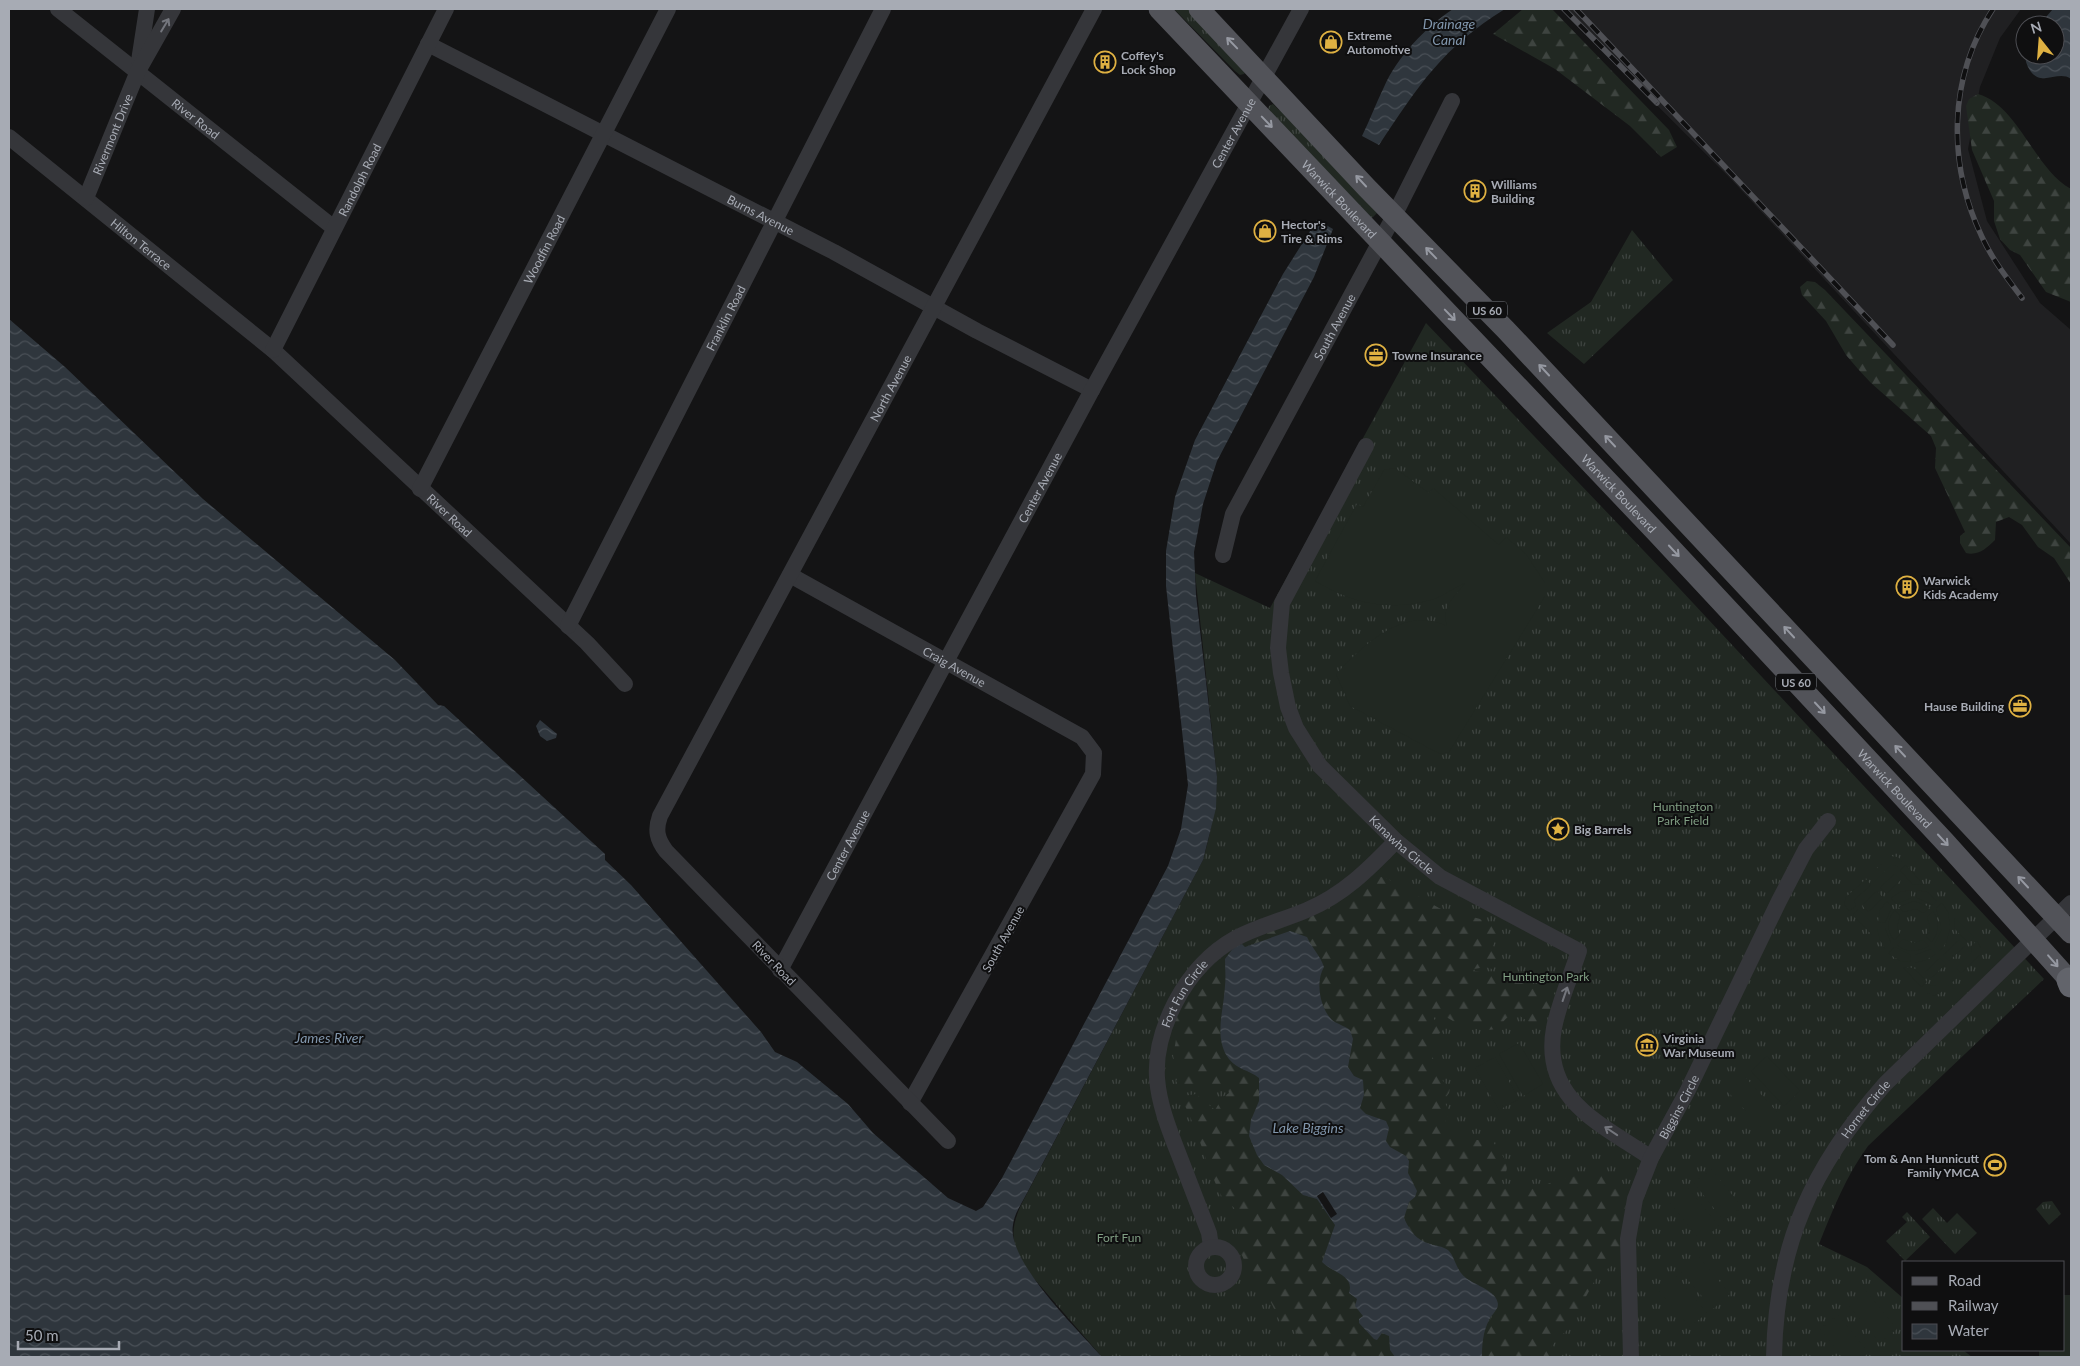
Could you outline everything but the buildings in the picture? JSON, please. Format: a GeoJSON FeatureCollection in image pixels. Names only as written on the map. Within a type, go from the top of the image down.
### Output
{"type":"FeatureCollection","features":[{"type":"Feature","properties":{"kind":"main road","name":"Warwick Boulevard"},"geometry":{"type":"LineString","coordinates":[[1159,9],[1656,532],[1897,790],[2070,982]]}},
{"type":"Feature","properties":{"kind":"main road","name":"US 60"},"geometry":{"type":"LineString","coordinates":[[1199,9],[1394,216],[1577,406],[1918,770],[2064,910],[2071,933]]}},
{"type":"Feature","properties":{"kind":"main road"},"geometry":{"type":"LineString","coordinates":[[1556,426],[1577,406]]}},
{"type":"Feature","properties":{"kind":"main road"},"geometry":{"type":"LineString","coordinates":[[1656,532],[1678,513]]}},
{"type":"Feature","properties":{"kind":"main road"},"geometry":{"type":"LineString","coordinates":[[1897,790],[1918,770]]}},
{"type":"Feature","properties":{"kind":"street","name":"River Road"},"geometry":{"type":"LineString","coordinates":[[58,9],[334,228]]}},
{"type":"Feature","properties":{"kind":"street","name":"Rivermont Drive"},"geometry":{"type":"LineString","coordinates":[[138,71],[147,9]]}},
{"type":"Feature","properties":{"kind":"street","name":"Rivermont Drive"},"geometry":{"type":"LineString","coordinates":[[86,198],[138,71],[173,9]]}},
{"type":"Feature","properties":{"kind":"street","name":"Randolph Road"},"geometry":{"type":"LineString","coordinates":[[273,350],[446,9]]}},
{"type":"Feature","properties":{"kind":"street","name":"Woodfin Road"},"geometry":{"type":"LineString","coordinates":[[420,489],[668,9]]}},
{"type":"Feature","properties":{"kind":"street","name":"Franklin Road"},"geometry":{"type":"LineString","coordinates":[[568,626],[883,9]]}},
{"type":"Feature","properties":{"kind":"street","name":"North Avenue"},"geometry":{"type":"LineString","coordinates":[[685,768],[1094,9]]}},
{"type":"Feature","properties":{"kind":"street","name":"Center Avenue"},"geometry":{"type":"LineString","coordinates":[[780,970],[1092,390],[1301,9]]}},
{"type":"Feature","properties":{"kind":"street","name":"Burns Avenue"},"geometry":{"type":"LineString","coordinates":[[428,44],[775,221],[1092,390]]}},
{"type":"Feature","properties":{"kind":"street","name":"South Avenue"},"geometry":{"type":"LineString","coordinates":[[1223,555],[1233,514],[1394,216],[1452,101]]}},
{"type":"Feature","properties":{"kind":"street","name":"Hilton Terrace"},"geometry":{"type":"LineString","coordinates":[[9,137],[273,350]]}},
{"type":"Feature","properties":{"kind":"street","name":"River Road"},"geometry":{"type":"LineString","coordinates":[[273,350],[568,626],[611,667],[624,684]]}},
{"type":"Feature","properties":{"kind":"street","name":"Kanawha Circle"},"geometry":{"type":"LineString","coordinates":[[1366,446],[1282,603],[1278,652],[1285,696],[1296,728],[1320,766],[1396,841],[1440,877],[1579,951],[1554,1026],[1552,1048],[1555,1071],[1568,1096],[1585,1113],[1651,1158]]}},
{"type":"Feature","properties":{"kind":"street","name":"Craig Avenue"},"geometry":{"type":"LineString","coordinates":[[790,575],[1082,737],[1094,753],[1093,774]]}},
{"type":"Feature","properties":{"kind":"street","name":"River Road"},"geometry":{"type":"LineString","coordinates":[[685,768],[660,816],[657,835],[660,844],[780,970],[948,1141]]}},
{"type":"Feature","properties":{"kind":"street","name":"South Avenue"},"geometry":{"type":"LineString","coordinates":[[910,1103],[1093,774]]}},
{"type":"Feature","properties":{"kind":"street","name":"Biggins Circle"},"geometry":{"type":"LineString","coordinates":[[1631,1357],[1629,1230],[1635,1199],[1651,1158],[1688,1090],[1797,866],[1806,849],[1828,822]]}},
{"type":"Feature","properties":{"kind":"street","name":"Fort Fun Circle"},"geometry":{"type":"LineString","coordinates":[[1211,1246],[1209,1233],[1162,1113],[1156,1087],[1156,1068],[1162,1032],[1183,988],[1202,965],[1225,945],[1331,898],[1371,868],[1396,841]]}},
{"type":"Feature","properties":{"kind":"street","name":"Hornet Circle"},"geometry":{"type":"LineString","coordinates":[[1774,1357],[1775,1326],[1788,1250],[1800,1214],[1833,1150],[1857,1116],[1886,1084],[2064,910]]}},
{"type":"Feature","properties":{"kind":"shaded area"},"geometry":{"type":"Polygon","coordinates":[[[1560,9],[2021,9],[2000,38],[1980,87],[1968,149],[1987,221],[2040,303],[2071,330],[2071,544],[1730,178],[1560,9]]]}},
{"type":"Feature","properties":{"kind":"green space"},"geometry":{"type":"Polygon","coordinates":[[[1174,9],[1190,9],[1245,73],[1240,75],[1235,71],[1174,9]]]}},
{"type":"Feature","properties":{"kind":"green space"},"geometry":{"type":"Polygon","coordinates":[[[1523,9],[1552,9],[1669,130],[1677,147],[1661,157],[1630,126],[1555,69],[1493,34],[1523,9]]]}},
{"type":"Feature","properties":{"kind":"green space"},"geometry":{"type":"Polygon","coordinates":[[[1978,94],[1992,101],[2005,111],[2058,180],[2071,189],[2071,302],[2046,292],[2020,255],[2010,250],[2000,239],[1994,221],[1994,201],[1972,150],[1966,106],[1969,99],[1978,94]]]}},
{"type":"Feature","properties":{"kind":"green space"},"geometry":{"type":"Polygon","coordinates":[[[1273,104],[1279,110],[1285,112],[1377,213],[1372,218],[1268,110],[1269,106],[1273,104]]]}},
{"type":"Feature","properties":{"kind":"green space"},"geometry":{"type":"Polygon","coordinates":[[[1632,230],[1673,280],[1584,364],[1547,333],[1591,302],[1632,230]]]}},
{"type":"Feature","properties":{"kind":"green space"},"geometry":{"type":"Polygon","coordinates":[[[1807,281],[1815,282],[1825,290],[2071,548],[2071,584],[2054,558],[2038,547],[2022,525],[2009,517],[1996,522],[1995,540],[1989,546],[1982,551],[1966,553],[1960,543],[1960,536],[1965,532],[1935,468],[1936,448],[1931,436],[1871,383],[1846,355],[1826,321],[1802,295],[1800,287],[1807,281]]]}},
{"type":"Feature","properties":{"kind":"green space","name":"Huntington Park"},"geometry":{"type":"Polygon","coordinates":[[[1426,323],[1665,573],[2044,979],[1868,1146],[1847,1181],[1819,1244],[1867,1267],[1902,1297],[1902,1351],[1964,1351],[1972,1357],[1102,1357],[1024,1267],[1014,1243],[1015,1222],[1021,1205],[1203,860],[1214,809],[1217,777],[1195,573],[1270,608],[1426,323]]]}},
{"type":"Feature","properties":{"kind":"green space"},"geometry":{"type":"Polygon","coordinates":[[[1395,468],[1429,493],[1433,488],[1499,545],[1506,537],[1526,554],[1545,583],[1545,596],[1449,752],[1440,754],[1350,706],[1336,674],[1359,651],[1386,631],[1400,624],[1415,621],[1431,621],[1447,626],[1447,608],[1465,583],[1434,599],[1403,605],[1387,605],[1358,600],[1329,589],[1315,581],[1357,504],[1363,507],[1384,470],[1395,468]]]}},
{"type":"Feature","properties":{"kind":"green space"},"geometry":{"type":"Polygon","coordinates":[[[1890,856],[1898,857],[1902,861],[1897,867],[1892,864],[1875,881],[1869,876],[1890,856]]]}},
{"type":"Feature","properties":{"kind":"green space"},"geometry":{"type":"Polygon","coordinates":[[[1906,865],[1924,885],[1912,884],[1900,870],[1906,865]]]}},
{"type":"Feature","properties":{"kind":"green space"},"geometry":{"type":"Polygon","coordinates":[[[1895,874],[1901,880],[1886,894],[1880,887],[1895,874]]]}},
{"type":"Feature","properties":{"kind":"green space"},"geometry":{"type":"Polygon","coordinates":[[[1378,876],[1386,878],[1439,908],[1480,919],[1493,926],[1497,934],[1492,949],[1497,960],[1492,969],[1486,967],[1474,969],[1475,971],[1491,974],[1514,973],[1522,976],[1534,985],[1550,988],[1555,995],[1546,1017],[1538,1023],[1532,1023],[1514,1015],[1508,1017],[1497,1028],[1483,1030],[1458,1023],[1440,1012],[1434,1014],[1434,1019],[1443,1030],[1439,1034],[1432,1056],[1443,1081],[1450,1088],[1444,1100],[1449,1112],[1445,1120],[1456,1139],[1470,1137],[1473,1140],[1492,1140],[1507,1165],[1505,1174],[1497,1184],[1499,1187],[1513,1185],[1537,1189],[1554,1181],[1592,1172],[1607,1174],[1621,1181],[1629,1194],[1624,1212],[1620,1250],[1616,1261],[1599,1273],[1568,1329],[1552,1345],[1550,1357],[1482,1357],[1485,1329],[1497,1308],[1494,1295],[1465,1277],[1456,1266],[1447,1249],[1421,1240],[1414,1235],[1406,1223],[1404,1218],[1409,1202],[1415,1197],[1417,1191],[1408,1173],[1409,1161],[1390,1147],[1386,1141],[1389,1128],[1360,1108],[1364,1095],[1348,1067],[1353,1038],[1342,1025],[1333,1021],[1325,1010],[1319,988],[1321,973],[1324,967],[1307,937],[1290,931],[1245,947],[1242,944],[1242,942],[1304,916],[1329,910],[1347,899],[1368,879],[1378,876]]]}},
{"type":"Feature","properties":{"kind":"green space"},"geometry":{"type":"Polygon","coordinates":[[[1866,879],[1871,885],[1854,900],[1856,906],[1849,911],[1844,904],[1846,897],[1866,879]]]}},
{"type":"Feature","properties":{"kind":"green space"},"geometry":{"type":"Polygon","coordinates":[[[1911,890],[1911,898],[1896,904],[1891,898],[1900,892],[1911,890]]]}},
{"type":"Feature","properties":{"kind":"green space"},"geometry":{"type":"Polygon","coordinates":[[[1916,890],[1927,892],[1937,901],[1933,905],[1917,898],[1916,890]]]}},
{"type":"Feature","properties":{"kind":"green space"},"geometry":{"type":"Polygon","coordinates":[[[1877,891],[1883,898],[1868,912],[1862,905],[1877,891]]]}},
{"type":"Feature","properties":{"kind":"green space"},"geometry":{"type":"Polygon","coordinates":[[[1887,901],[1892,907],[1885,923],[1878,922],[1880,910],[1887,901]]]}},
{"type":"Feature","properties":{"kind":"green space"},"geometry":{"type":"Polygon","coordinates":[[[1914,901],[1930,907],[1924,913],[1915,909],[1904,912],[1898,907],[1914,901]]]}},
{"type":"Feature","properties":{"kind":"green space"},"geometry":{"type":"Polygon","coordinates":[[[1942,903],[1948,912],[1950,926],[1941,926],[1936,908],[1942,903]]]}},
{"type":"Feature","properties":{"kind":"green space"},"geometry":{"type":"Polygon","coordinates":[[[1858,909],[1872,923],[1872,935],[1853,915],[1858,909]]]}},
{"type":"Feature","properties":{"kind":"green space"},"geometry":{"type":"Polygon","coordinates":[[[1895,910],[1900,916],[1897,927],[1900,935],[1894,940],[1888,925],[1890,917],[1895,910]]]}},
{"type":"Feature","properties":{"kind":"green space"},"geometry":{"type":"Polygon","coordinates":[[[1933,911],[1938,926],[1932,942],[1926,937],[1930,927],[1927,917],[1933,911]]]}},
{"type":"Feature","properties":{"kind":"green space"},"geometry":{"type":"Polygon","coordinates":[[[1955,918],[1974,937],[1968,943],[1954,928],[1955,918]]]}},
{"type":"Feature","properties":{"kind":"green space"},"geometry":{"type":"Polygon","coordinates":[[[1877,928],[1885,928],[1891,943],[1885,949],[1880,940],[1877,928]]]}},
{"type":"Feature","properties":{"kind":"green space"},"geometry":{"type":"Polygon","coordinates":[[[1942,929],[1950,929],[1946,943],[1940,951],[1934,945],[1942,929]]]}},
{"type":"Feature","properties":{"kind":"green space"},"geometry":{"type":"Polygon","coordinates":[[[1903,939],[1913,943],[1923,940],[1929,946],[1921,950],[1905,949],[1897,945],[1903,939]]]}},
{"type":"Feature","properties":{"kind":"green space"},"geometry":{"type":"Polygon","coordinates":[[[1959,940],[1965,946],[1949,961],[1943,955],[1959,940]]]}},
{"type":"Feature","properties":{"kind":"green space"},"geometry":{"type":"Polygon","coordinates":[[[1977,941],[1981,948],[1981,954],[1961,973],[1956,968],[1972,952],[1971,946],[1977,941]]]}},
{"type":"Feature","properties":{"kind":"green space"},"geometry":{"type":"Polygon","coordinates":[[[1895,947],[1911,955],[1910,962],[1900,961],[1888,953],[1895,947]]]}},
{"type":"Feature","properties":{"kind":"green space"},"geometry":{"type":"Polygon","coordinates":[[[1931,949],[1936,954],[1926,960],[1915,963],[1915,955],[1931,949]]]}},
{"type":"Feature","properties":{"kind":"green space"},"geometry":{"type":"Polygon","coordinates":[[[1225,953],[1229,953],[1225,959],[1225,987],[1222,1012],[1242,1070],[1254,1074],[1260,1081],[1259,1101],[1251,1120],[1249,1136],[1257,1155],[1264,1165],[1282,1175],[1303,1195],[1317,1199],[1335,1226],[1328,1249],[1321,1258],[1330,1269],[1346,1278],[1350,1291],[1357,1299],[1357,1310],[1363,1316],[1362,1328],[1379,1338],[1382,1333],[1389,1336],[1390,1350],[1395,1357],[1306,1357],[1296,1330],[1284,1327],[1264,1290],[1256,1288],[1248,1279],[1242,1256],[1239,1252],[1240,1223],[1238,1214],[1222,1197],[1182,1100],[1183,1096],[1196,1094],[1215,1110],[1223,1097],[1229,1093],[1222,1084],[1196,1089],[1181,1089],[1176,1081],[1181,1072],[1181,1067],[1173,1058],[1176,1039],[1169,1032],[1183,1001],[1192,987],[1202,974],[1225,953]]]}},
{"type":"Feature","properties":{"kind":"green space"},"geometry":{"type":"Polygon","coordinates":[[[1940,958],[1946,964],[1931,978],[1925,972],[1940,958]]]}},
{"type":"Feature","properties":{"kind":"green space"},"geometry":{"type":"Polygon","coordinates":[[[1903,967],[1914,968],[1927,982],[1921,987],[1903,967]]]}},
{"type":"Feature","properties":{"kind":"green space"},"geometry":{"type":"Polygon","coordinates":[[[1952,971],[1958,977],[1939,994],[1932,996],[1925,991],[1931,985],[1936,986],[1952,971]]]}},
{"type":"Feature","properties":{"kind":"green space"},"geometry":{"type":"Polygon","coordinates":[[[1519,1043],[1543,1084],[1523,1096],[1499,1054],[1519,1043]]]}},
{"type":"Feature","properties":{"kind":"green space"},"geometry":{"type":"Polygon","coordinates":[[[1767,1056],[1800,1091],[1784,1106],[1751,1071],[1767,1056]]]}},
{"type":"Feature","properties":{"kind":"green space"},"geometry":{"type":"Polygon","coordinates":[[[1495,1057],[1519,1099],[1499,1110],[1475,1068],[1495,1057]]]}},
{"type":"Feature","properties":{"kind":"green space"},"geometry":{"type":"Polygon","coordinates":[[[1745,1077],[1777,1112],[1761,1127],[1728,1092],[1745,1077]]]}},
{"type":"Feature","properties":{"kind":"green space"},"geometry":{"type":"Polygon","coordinates":[[[1711,1169],[1742,1207],[1724,1221],[1694,1183],[1711,1169]]]}},
{"type":"Feature","properties":{"kind":"green space"},"geometry":{"type":"Polygon","coordinates":[[[1688,1188],[1719,1226],[1701,1241],[1670,1203],[1688,1188]]]}},
{"type":"Feature","properties":{"kind":"green space"},"geometry":{"type":"Polygon","coordinates":[[[2052,1201],[2061,1214],[2049,1225],[2036,1209],[2043,1202],[2052,1201]]]}},
{"type":"Feature","properties":{"kind":"green space"},"geometry":{"type":"Polygon","coordinates":[[[1933,1208],[1947,1223],[1957,1213],[1977,1233],[1955,1254],[1922,1219],[1933,1208]]]}},
{"type":"Feature","properties":{"kind":"green space"},"geometry":{"type":"Polygon","coordinates":[[[1907,1212],[1930,1237],[1905,1261],[1886,1241],[1907,1222],[1902,1217],[1907,1212]]]}},
{"type":"Feature","properties":{"kind":"green space"},"geometry":{"type":"Polygon","coordinates":[[[1699,1257],[1730,1294],[1713,1309],[1681,1272],[1699,1257]]]}},
{"type":"Feature","properties":{"kind":"green space"},"geometry":{"type":"Polygon","coordinates":[[[1676,1276],[1707,1313],[1690,1327],[1659,1291],[1676,1276]]]}},
{"type":"Feature","properties":{"kind":"green space"},"geometry":{"type":"Polygon","coordinates":[[[1866,1291],[1897,1329],[1880,1343],[1849,1306],[1866,1291]]]}},
{"type":"Feature","properties":{"kind":"green space"},"geometry":{"type":"Polygon","coordinates":[[[2065,1295],[2071,1295],[2071,1357],[2039,1357],[2039,1351],[2065,1351],[2065,1295]]]}},
{"type":"Feature","properties":{"kind":"green space"},"geometry":{"type":"Polygon","coordinates":[[[1838,1315],[1869,1353],[1863,1357],[1843,1357],[1820,1329],[1838,1315]]]}},
{"type":"Feature","properties":{"kind":"green space"},"geometry":{"type":"Polygon","coordinates":[[[1913,1351],[1941,1351],[1946,1357],[1917,1357],[1913,1351]]]}},
{"type":"Feature","properties":{"kind":"water","name":"Drainage Canal"},"geometry":{"type":"Polygon","coordinates":[[[1453,9],[1505,9],[1464,38],[1433,69],[1379,145],[1362,136],[1396,65],[1423,34],[1453,9]]]}},
{"type":"Feature","properties":{"kind":"water"},"geometry":{"type":"Polygon","coordinates":[[[2053,9],[2071,9],[2071,79],[2060,76],[2038,77],[2028,67],[2027,65],[2065,65],[2065,15],[2048,15],[2053,9]]]}},
{"type":"Feature","properties":{"kind":"water","name":"James River"},"geometry":{"type":"Polygon","coordinates":[[[1317,220],[1333,229],[1314,277],[1217,461],[1203,504],[1194,552],[1196,595],[1217,777],[1216,808],[1203,860],[1018,1209],[1013,1225],[1014,1240],[1021,1257],[1032,1275],[1061,1313],[1102,1357],[9,1357],[9,319],[65,367],[203,499],[395,660],[438,705],[444,706],[605,854],[605,860],[631,885],[761,1032],[775,1052],[797,1062],[848,1104],[873,1133],[948,1198],[976,1211],[983,1207],[1002,1178],[1168,866],[1181,829],[1188,785],[1166,586],[1166,551],[1175,497],[1195,440],[1283,274],[1317,220]]]}},
{"type":"Feature","properties":{"kind":"water"},"geometry":{"type":"Polygon","coordinates":[[[540,720],[557,734],[556,738],[547,741],[540,736],[536,726],[540,720]]]}},
{"type":"Feature","properties":{"kind":"water","name":"Lake Biggins"},"geometry":{"type":"Polygon","coordinates":[[[1290,931],[1307,937],[1318,955],[1324,967],[1319,987],[1324,1009],[1332,1020],[1350,1030],[1353,1039],[1348,1067],[1354,1076],[1363,1080],[1364,1095],[1360,1108],[1366,1114],[1386,1121],[1389,1128],[1386,1141],[1390,1147],[1406,1156],[1409,1161],[1408,1173],[1417,1191],[1415,1197],[1409,1202],[1404,1218],[1409,1227],[1421,1240],[1448,1250],[1463,1275],[1490,1292],[1497,1299],[1497,1308],[1489,1320],[1484,1334],[1482,1357],[1395,1357],[1390,1350],[1389,1336],[1382,1333],[1377,1340],[1374,1339],[1359,1323],[1359,1319],[1363,1316],[1355,1306],[1357,1299],[1349,1293],[1349,1282],[1322,1262],[1335,1225],[1317,1199],[1303,1195],[1282,1175],[1264,1165],[1257,1155],[1249,1136],[1251,1120],[1259,1101],[1259,1078],[1232,1063],[1224,1051],[1221,1042],[1225,959],[1234,947],[1242,944],[1245,947],[1290,931]]]}},
{"type":"Feature","properties":{"kind":"pier"},"geometry":{"type":"Polygon","coordinates":[[[1323,1192],[1337,1214],[1331,1218],[1317,1196],[1323,1192]]]}},
{"type":"Feature","properties":{"kind":"railway"},"geometry":{"type":"LineString","coordinates":[[1564,9],[1657,103]]}},
{"type":"Feature","properties":{"kind":"railway"},"geometry":{"type":"LineString","coordinates":[[1576,9],[1893,345]]}},
{"type":"Feature","properties":{"kind":"railway"},"geometry":{"type":"LineString","coordinates":[[1993,9],[1978,35],[1967,63],[1958,121],[1958,151],[1971,209],[1982,237],[1995,261],[2022,298]]}},
{"type":"Feature","properties":{"kind":"place","name":"Extreme Automotive"},"geometry":{"type":"Point","coordinates":[1331,42]}},
{"type":"Feature","properties":{"kind":"place","name":"Coffey's Lock Shop"},"geometry":{"type":"Point","coordinates":[1105,62]}},
{"type":"Feature","properties":{"kind":"place","name":"Williams Building"},"geometry":{"type":"Point","coordinates":[1475,191]}},
{"type":"Feature","properties":{"kind":"place","name":"Hector's Tire & Rims"},"geometry":{"type":"Point","coordinates":[1265,231]}},
{"type":"Feature","properties":{"kind":"place","name":"Towne Insurance"},"geometry":{"type":"Point","coordinates":[1376,355]}},
{"type":"Feature","properties":{"kind":"place","name":"Warwick Kids Academy"},"geometry":{"type":"Point","coordinates":[1907,587]}},
{"type":"Feature","properties":{"kind":"place","name":"Hause Building"},"geometry":{"type":"Point","coordinates":[2020,706]}},
{"type":"Feature","properties":{"kind":"place","name":"Big Barrels"},"geometry":{"type":"Point","coordinates":[1558,829]}},
{"type":"Feature","properties":{"kind":"place","name":"Virginia War Museum"},"geometry":{"type":"Point","coordinates":[1647,1045]}},
{"type":"Feature","properties":{"kind":"place","name":"Tom & Ann Hunnicutt Family YMCA"},"geometry":{"type":"Point","coordinates":[1995,1165]}},
{"type":"Feature","properties":{"kind":"park label","name":"Huntington Park Field"},"geometry":{"type":"Point","coordinates":[1683,813]}},
{"type":"Feature","properties":{"kind":"park label","name":"Fort Fun"},"geometry":{"type":"Point","coordinates":[1119,1237]}}]}
